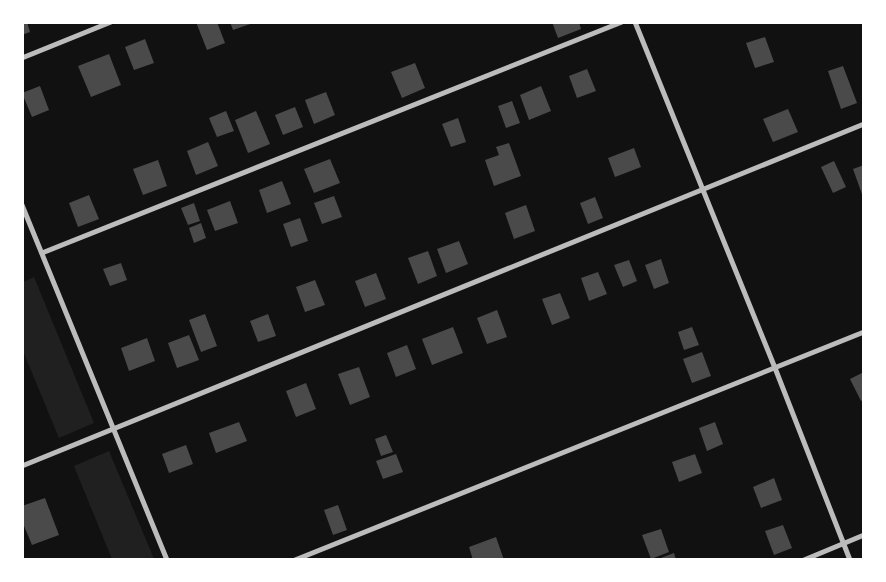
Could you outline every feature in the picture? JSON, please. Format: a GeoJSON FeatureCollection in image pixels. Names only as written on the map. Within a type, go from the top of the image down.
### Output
{"type":"FeatureCollection","features":[{"type":"Feature","properties":{"kind":"street"},"geometry":{"type":"LineString","coordinates":[[22,58],[111,22]]}},
{"type":"Feature","properties":{"kind":"street"},"geometry":{"type":"LineString","coordinates":[[42,253],[622,22]]}},
{"type":"Feature","properties":{"kind":"street"},"geometry":{"type":"LineString","coordinates":[[635,22],[775,368],[850,560]]}},
{"type":"Feature","properties":{"kind":"street"},"geometry":{"type":"LineString","coordinates":[[22,466],[864,124]]}},
{"type":"Feature","properties":{"kind":"street"},"geometry":{"type":"LineString","coordinates":[[22,205],[167,560]]}},
{"type":"Feature","properties":{"kind":"street"},"geometry":{"type":"LineString","coordinates":[[295,560],[864,332]]}},
{"type":"Feature","properties":{"kind":"street"},"geometry":{"type":"LineString","coordinates":[[804,560],[864,535]]}},
{"type":"Feature","properties":{"kind":"shaded area"},"geometry":{"type":"Polygon","coordinates":[[[34,277],[94,423],[59,438],[23,351],[23,282],[34,277]]]}},
{"type":"Feature","properties":{"kind":"shaded area"},"geometry":{"type":"Polygon","coordinates":[[[109,451],[154,559],[112,559],[74,466],[109,451]]]}},
{"type":"Feature","properties":{"kind":"building"},"geometry":{"type":"Polygon","coordinates":[[[22,22],[27,22],[30,32],[22,35],[22,22]]]}},
{"type":"Feature","properties":{"kind":"building"},"geometry":{"type":"Polygon","coordinates":[[[196,22],[217,22],[225,43],[207,50],[196,22]]]}},
{"type":"Feature","properties":{"kind":"building"},"geometry":{"type":"Polygon","coordinates":[[[230,22],[253,22],[253,23],[233,30],[230,22]]]}},
{"type":"Feature","properties":{"kind":"building"},"geometry":{"type":"Polygon","coordinates":[[[552,22],[579,22],[581,29],[558,38],[552,22]]]}},
{"type":"Feature","properties":{"kind":"building"},"geometry":{"type":"Polygon","coordinates":[[[765,37],[774,62],[755,68],[746,43],[765,37]]]}},
{"type":"Feature","properties":{"kind":"building"},"geometry":{"type":"Polygon","coordinates":[[[145,39],[154,63],[134,70],[125,47],[145,39]]]}},
{"type":"Feature","properties":{"kind":"building"},"geometry":{"type":"Polygon","coordinates":[[[109,54],[121,85],[91,97],[78,66],[109,54]]]}},
{"type":"Feature","properties":{"kind":"building"},"geometry":{"type":"Polygon","coordinates":[[[415,63],[425,88],[402,98],[391,72],[415,63]]]}},
{"type":"Feature","properties":{"kind":"building"},"geometry":{"type":"Polygon","coordinates":[[[843,66],[857,103],[841,109],[828,71],[843,66]]]}},
{"type":"Feature","properties":{"kind":"building"},"geometry":{"type":"Polygon","coordinates":[[[587,69],[596,91],[577,98],[569,76],[587,69]]]}},
{"type":"Feature","properties":{"kind":"building"},"geometry":{"type":"Polygon","coordinates":[[[40,86],[49,110],[32,117],[22,93],[40,86]]]}},
{"type":"Feature","properties":{"kind":"building"},"geometry":{"type":"Polygon","coordinates":[[[541,86],[551,111],[529,120],[520,95],[541,86]]]}},
{"type":"Feature","properties":{"kind":"building"},"geometry":{"type":"Polygon","coordinates":[[[326,92],[335,115],[314,124],[305,100],[326,92]]]}},
{"type":"Feature","properties":{"kind":"building"},"geometry":{"type":"Polygon","coordinates":[[[512,101],[520,123],[506,128],[498,106],[512,101]]]}},
{"type":"Feature","properties":{"kind":"building"},"geometry":{"type":"Polygon","coordinates":[[[295,107],[303,127],[283,135],[275,115],[295,107]]]}},
{"type":"Feature","properties":{"kind":"building"},"geometry":{"type":"Polygon","coordinates":[[[788,109],[798,132],[773,142],[763,119],[788,109]]]}},
{"type":"Feature","properties":{"kind":"building"},"geometry":{"type":"Polygon","coordinates":[[[226,111],[234,131],[217,137],[209,118],[226,111]]]}},
{"type":"Feature","properties":{"kind":"building"},"geometry":{"type":"Polygon","coordinates":[[[256,111],[270,144],[248,153],[235,120],[256,111]]]}},
{"type":"Feature","properties":{"kind":"building"},"geometry":{"type":"Polygon","coordinates":[[[458,118],[466,142],[451,147],[442,124],[458,118]]]}},
{"type":"Feature","properties":{"kind":"building"},"geometry":{"type":"Polygon","coordinates":[[[208,142],[218,166],[196,175],[187,151],[208,142]]]}},
{"type":"Feature","properties":{"kind":"building"},"geometry":{"type":"Polygon","coordinates":[[[509,143],[521,176],[494,186],[485,160],[499,155],[496,147],[509,143]]]}},
{"type":"Feature","properties":{"kind":"building"},"geometry":{"type":"Polygon","coordinates":[[[634,148],[641,167],[615,177],[608,158],[634,148]]]}},
{"type":"Feature","properties":{"kind":"building"},"geometry":{"type":"Polygon","coordinates":[[[330,159],[340,183],[314,193],[304,169],[330,159]]]}},
{"type":"Feature","properties":{"kind":"building"},"geometry":{"type":"Polygon","coordinates":[[[158,160],[167,186],[143,195],[133,169],[158,160]]]}},
{"type":"Feature","properties":{"kind":"building"},"geometry":{"type":"Polygon","coordinates":[[[834,161],[846,187],[833,193],[821,167],[834,161]]]}},
{"type":"Feature","properties":{"kind":"building"},"geometry":{"type":"Polygon","coordinates":[[[864,165],[864,197],[863,197],[853,169],[864,165]]]}},
{"type":"Feature","properties":{"kind":"building"},"geometry":{"type":"Polygon","coordinates":[[[282,181],[291,204],[267,213],[259,190],[282,181]]]}},
{"type":"Feature","properties":{"kind":"building"},"geometry":{"type":"Polygon","coordinates":[[[89,195],[99,219],[78,227],[69,203],[89,195]]]}},
{"type":"Feature","properties":{"kind":"building"},"geometry":{"type":"Polygon","coordinates":[[[334,196],[342,217],[322,224],[314,203],[334,196]]]}},
{"type":"Feature","properties":{"kind":"building"},"geometry":{"type":"Polygon","coordinates":[[[595,197],[603,218],[588,224],[580,203],[595,197]]]}},
{"type":"Feature","properties":{"kind":"building"},"geometry":{"type":"Polygon","coordinates":[[[230,201],[238,223],[215,231],[207,210],[230,201]]]}},
{"type":"Feature","properties":{"kind":"building"},"geometry":{"type":"Polygon","coordinates":[[[194,203],[200,221],[188,225],[181,208],[194,203]]]}},
{"type":"Feature","properties":{"kind":"building"},"geometry":{"type":"Polygon","coordinates":[[[526,205],[535,231],[514,239],[505,213],[526,205]]]}},
{"type":"Feature","properties":{"kind":"building"},"geometry":{"type":"Polygon","coordinates":[[[300,218],[308,241],[291,247],[283,224],[300,218]]]}},
{"type":"Feature","properties":{"kind":"building"},"geometry":{"type":"Polygon","coordinates":[[[201,223],[206,238],[194,243],[189,228],[201,223]]]}},
{"type":"Feature","properties":{"kind":"building"},"geometry":{"type":"Polygon","coordinates":[[[459,241],[468,264],[446,273],[437,249],[459,241]]]}},
{"type":"Feature","properties":{"kind":"building"},"geometry":{"type":"Polygon","coordinates":[[[428,251],[437,276],[418,284],[408,258],[428,251]]]}},
{"type":"Feature","properties":{"kind":"building"},"geometry":{"type":"Polygon","coordinates":[[[661,259],[669,283],[654,289],[645,265],[661,259]]]}},
{"type":"Feature","properties":{"kind":"building"},"geometry":{"type":"Polygon","coordinates":[[[629,260],[637,281],[623,287],[614,265],[629,260]]]}},
{"type":"Feature","properties":{"kind":"building"},"geometry":{"type":"Polygon","coordinates":[[[121,263],[127,280],[110,286],[103,269],[121,263]]]}},
{"type":"Feature","properties":{"kind":"building"},"geometry":{"type":"Polygon","coordinates":[[[598,272],[607,294],[589,301],[581,278],[598,272]]]}},
{"type":"Feature","properties":{"kind":"building"},"geometry":{"type":"Polygon","coordinates":[[[376,273],[386,299],[365,307],[355,281],[376,273]]]}},
{"type":"Feature","properties":{"kind":"building"},"geometry":{"type":"Polygon","coordinates":[[[315,280],[325,305],[305,312],[296,287],[315,280]]]}},
{"type":"Feature","properties":{"kind":"building"},"geometry":{"type":"Polygon","coordinates":[[[560,293],[570,318],[552,325],[542,299],[560,293]]]}},
{"type":"Feature","properties":{"kind":"building"},"geometry":{"type":"Polygon","coordinates":[[[497,310],[507,337],[487,344],[477,318],[497,310]]]}},
{"type":"Feature","properties":{"kind":"building"},"geometry":{"type":"Polygon","coordinates":[[[205,314],[217,346],[201,352],[189,320],[205,314]]]}},
{"type":"Feature","properties":{"kind":"building"},"geometry":{"type":"Polygon","coordinates":[[[268,314],[276,336],[258,342],[250,321],[268,314]]]}},
{"type":"Feature","properties":{"kind":"building"},"geometry":{"type":"Polygon","coordinates":[[[453,327],[463,353],[432,365],[422,339],[453,327]]]}},
{"type":"Feature","properties":{"kind":"building"},"geometry":{"type":"Polygon","coordinates":[[[692,327],[699,345],[684,350],[678,332],[692,327]]]}},
{"type":"Feature","properties":{"kind":"building"},"geometry":{"type":"Polygon","coordinates":[[[189,335],[199,360],[177,368],[168,343],[189,335]]]}},
{"type":"Feature","properties":{"kind":"building"},"geometry":{"type":"Polygon","coordinates":[[[147,338],[155,361],[129,371],[121,348],[147,338]]]}},
{"type":"Feature","properties":{"kind":"building"},"geometry":{"type":"Polygon","coordinates":[[[407,345],[416,369],[396,377],[387,353],[407,345]]]}},
{"type":"Feature","properties":{"kind":"building"},"geometry":{"type":"Polygon","coordinates":[[[702,352],[711,376],[692,383],[683,359],[702,352]]]}},
{"type":"Feature","properties":{"kind":"building"},"geometry":{"type":"Polygon","coordinates":[[[359,367],[370,397],[350,405],[338,374],[359,367]]]}},
{"type":"Feature","properties":{"kind":"building"},"geometry":{"type":"Polygon","coordinates":[[[864,372],[864,400],[861,401],[850,379],[864,372]]]}},
{"type":"Feature","properties":{"kind":"building"},"geometry":{"type":"Polygon","coordinates":[[[306,383],[316,409],[296,417],[286,391],[306,383]]]}},
{"type":"Feature","properties":{"kind":"building"},"geometry":{"type":"Polygon","coordinates":[[[239,422],[247,441],[216,453],[209,433],[239,422]]]}},
{"type":"Feature","properties":{"kind":"building"},"geometry":{"type":"Polygon","coordinates":[[[715,422],[723,444],[707,451],[699,428],[715,422]]]}},
{"type":"Feature","properties":{"kind":"building"},"geometry":{"type":"Polygon","coordinates":[[[386,435],[393,452],[381,456],[375,439],[386,435]]]}},
{"type":"Feature","properties":{"kind":"building"},"geometry":{"type":"Polygon","coordinates":[[[186,445],[193,464],[169,473],[162,454],[186,445]]]}},
{"type":"Feature","properties":{"kind":"building"},"geometry":{"type":"Polygon","coordinates":[[[396,454],[403,472],[383,479],[376,461],[396,454]]]}},
{"type":"Feature","properties":{"kind":"building"},"geometry":{"type":"Polygon","coordinates":[[[695,454],[702,473],[679,482],[672,462],[695,454]]]}},
{"type":"Feature","properties":{"kind":"building"},"geometry":{"type":"Polygon","coordinates":[[[774,478],[782,500],[761,508],[753,487],[774,478]]]}},
{"type":"Feature","properties":{"kind":"building"},"geometry":{"type":"Polygon","coordinates":[[[45,498],[59,535],[32,545],[22,521],[22,506],[45,498]]]}},
{"type":"Feature","properties":{"kind":"building"},"geometry":{"type":"Polygon","coordinates":[[[338,505],[347,530],[333,535],[324,510],[338,505]]]}},
{"type":"Feature","properties":{"kind":"building"},"geometry":{"type":"Polygon","coordinates":[[[783,525],[792,548],[774,555],[765,531],[783,525]]]}},
{"type":"Feature","properties":{"kind":"building"},"geometry":{"type":"Polygon","coordinates":[[[661,529],[669,552],[651,559],[642,535],[661,529]]]}},
{"type":"Feature","properties":{"kind":"building"},"geometry":{"type":"Polygon","coordinates":[[[496,537],[504,560],[473,560],[469,547],[496,537]]]}},
{"type":"Feature","properties":{"kind":"building"},"geometry":{"type":"Polygon","coordinates":[[[674,553],[676,560],[658,560],[658,559],[674,553]]]}}]}
